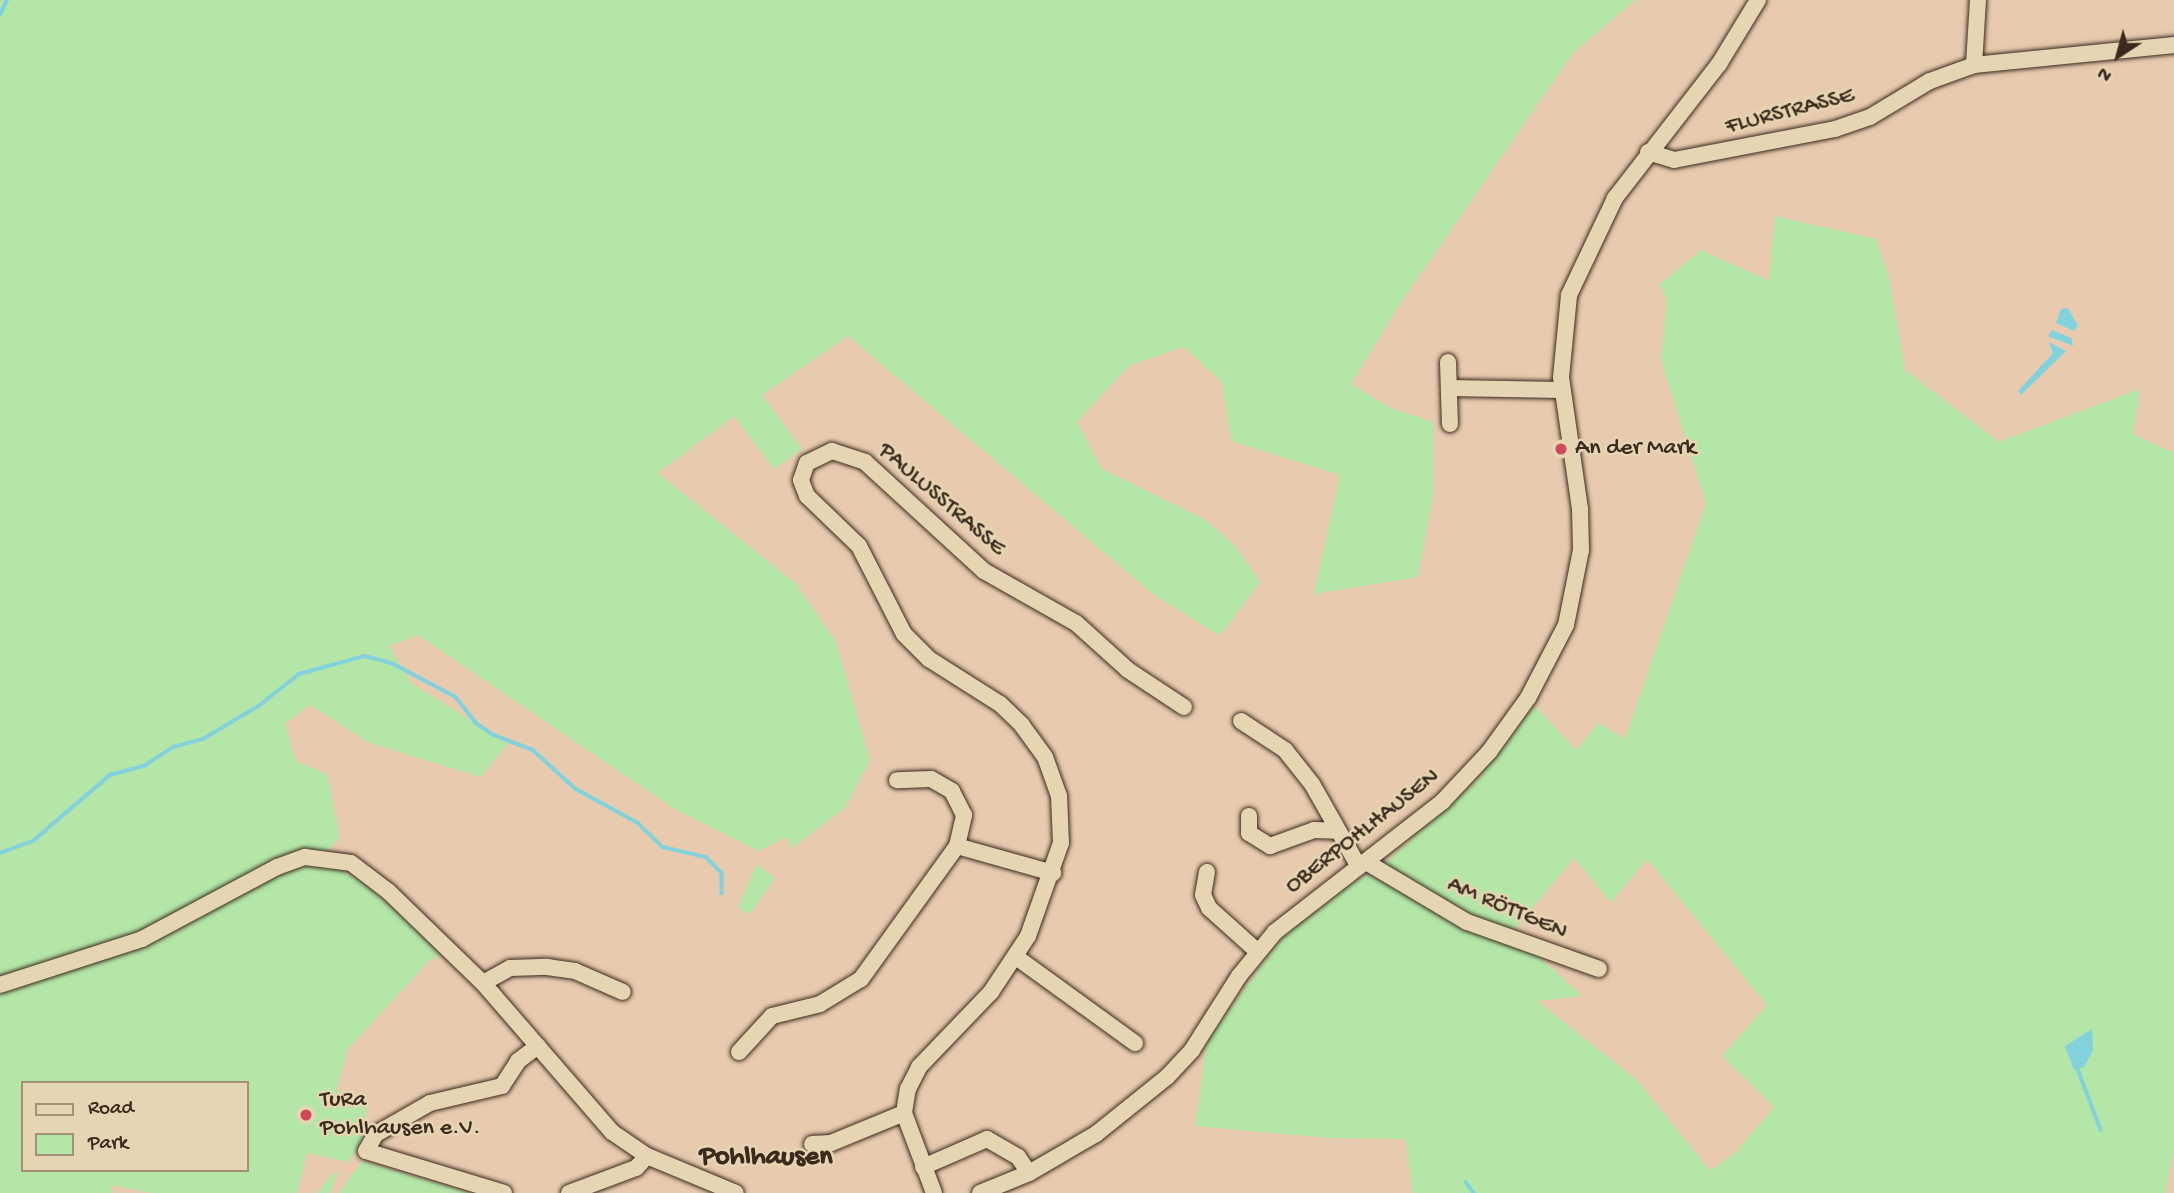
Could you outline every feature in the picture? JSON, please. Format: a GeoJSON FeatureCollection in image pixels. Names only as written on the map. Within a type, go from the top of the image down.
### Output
{"type":"FeatureCollection","features":[{"type":"Feature","properties":{"kind":"street","name":"OBERPOHLHAUSEN"},"geometry":{"type":"LineString","coordinates":[[979,1193],[1029,1173],[1096,1135],[1167,1077],[1192,1050],[1257,951],[1289,918],[1414,827],[1466,778],[1541,677],[1566,625],[1581,550],[1578,492],[1561,390],[1563,326],[1569,295],[1605,215],[1648,152],[1719,64],[1758,0]]}},
{"type":"Feature","properties":{"kind":"street"},"geometry":{"type":"LineString","coordinates":[[1974,65],[1978,0]]}},
{"type":"Feature","properties":{"kind":"street","name":"FLURSTRASSE"},"geometry":{"type":"LineString","coordinates":[[1648,152],[1674,160],[1835,129],[1870,117],[1930,81],[1974,65],[2174,45]]}},
{"type":"Feature","properties":{"kind":"street"},"geometry":{"type":"LineString","coordinates":[[1448,362],[1450,424]]}},
{"type":"Feature","properties":{"kind":"street"},"geometry":{"type":"LineString","coordinates":[[1449,388],[1561,390]]}},
{"type":"Feature","properties":{"kind":"street","name":"PAULUSSTRASSE"},"geometry":{"type":"LineString","coordinates":[[904,1112],[912,1077],[970,1017],[1016,957],[1053,873],[1061,844],[1059,796],[1038,746],[1000,704],[929,659],[904,634],[859,546],[807,496],[801,480],[807,463],[832,451],[865,462],[984,570],[1076,623],[1128,670],[1184,707]]}},
{"type":"Feature","properties":{"kind":"street"},"geometry":{"type":"LineString","coordinates":[[1241,722],[1285,750],[1312,783],[1338,831],[1362,864]]}},
{"type":"Feature","properties":{"kind":"street"},"geometry":{"type":"LineString","coordinates":[[738,1052],[772,1016],[820,1004],[861,979],[957,846],[964,815],[952,790],[930,779],[897,780]]}},
{"type":"Feature","properties":{"kind":"street","name":"OBERPOHLHAUSEN"},"geometry":{"type":"LineString","coordinates":[[1249,816],[1249,833],[1270,846],[1314,830],[1338,831]]}},
{"type":"Feature","properties":{"kind":"street"},"geometry":{"type":"LineString","coordinates":[[957,846],[1053,873]]}},
{"type":"Feature","properties":{"kind":"street"},"geometry":{"type":"LineString","coordinates":[[0,985],[142,939],[277,867],[305,857],[351,863],[443,943],[483,983],[587,1108],[647,1156],[736,1193]]}},
{"type":"Feature","properties":{"kind":"street","name":"AM RÖTTGEN"},"geometry":{"type":"LineString","coordinates":[[1362,864],[1467,922],[1599,969]]}},
{"type":"Feature","properties":{"kind":"street"},"geometry":{"type":"LineString","coordinates":[[1207,872],[1203,895],[1209,908],[1257,951]]}},
{"type":"Feature","properties":{"kind":"street"},"geometry":{"type":"LineString","coordinates":[[1016,957],[1135,1043]]}},
{"type":"Feature","properties":{"kind":"street"},"geometry":{"type":"LineString","coordinates":[[483,983],[510,968],[547,967],[575,971],[623,992]]}},
{"type":"Feature","properties":{"kind":"street"},"geometry":{"type":"LineString","coordinates":[[1077,1023],[1087,1009]]}},
{"type":"Feature","properties":{"kind":"street"},"geometry":{"type":"LineString","coordinates":[[504,1193],[366,1151],[376,1134],[430,1103],[494,1091],[538,1046]]}},
{"type":"Feature","properties":{"kind":"street"},"geometry":{"type":"LineString","coordinates":[[812,1144],[831,1143],[904,1112],[934,1193]]}},
{"type":"Feature","properties":{"kind":"street"},"geometry":{"type":"LineString","coordinates":[[923,1167],[988,1139],[1018,1157],[1029,1173]]}},
{"type":"Feature","properties":{"kind":"street"},"geometry":{"type":"LineString","coordinates":[[569,1193],[636,1168],[647,1156]]}},
{"type":"Feature","properties":{"kind":"green space"},"geometry":{"type":"Polygon","coordinates":[[[0,0],[1635,0],[1573,53],[1398,307],[1351,384],[1391,408],[1433,422],[1433,495],[1418,577],[1314,594],[1340,475],[1231,441],[1222,382],[1184,347],[1130,365],[1077,422],[1102,469],[1206,520],[1236,547],[1260,582],[1220,636],[1153,594],[848,336],[762,395],[802,449],[774,469],[734,416],[658,473],[796,584],[836,642],[870,760],[845,808],[792,848],[786,837],[759,851],[673,808],[418,635],[389,646],[411,683],[508,743],[481,777],[370,743],[310,705],[285,724],[296,761],[327,774],[340,837],[314,866],[338,869],[363,881],[443,954],[429,961],[348,1049],[336,1091],[358,1097],[368,1106],[364,1123],[374,1129],[348,1162],[307,1153],[297,1193],[151,1193],[113,1185],[111,1193],[0,1193],[0,0]]]}},
{"type":"Feature","properties":{"kind":"green space"},"geometry":{"type":"Polygon","coordinates":[[[1775,216],[1876,239],[1889,278],[1905,370],[1999,442],[2140,389],[2133,434],[2174,453],[2174,1148],[2165,1193],[1413,1193],[1405,1139],[1329,1138],[1195,1126],[1207,1041],[1280,940],[1346,887],[1382,866],[1474,784],[1535,706],[1576,750],[1598,723],[1625,739],[1706,503],[1661,360],[1667,298],[1659,285],[1701,250],[1769,281],[1775,216]],[[1574,858],[1513,932],[1582,996],[1537,1001],[1637,1080],[1710,1171],[1736,1152],[1774,1107],[1722,1056],[1767,1005],[1647,859],[1611,903],[1574,858]]]}},
{"type":"Feature","properties":{"kind":"green space"},"geometry":{"type":"Polygon","coordinates":[[[757,864],[775,878],[749,915],[738,907],[757,864]]]}},
{"type":"Feature","properties":{"kind":"green space"},"geometry":{"type":"Polygon","coordinates":[[[362,1161],[373,1164],[470,1193],[339,1193],[362,1161]]]}},
{"type":"Feature","properties":{"kind":"green space"},"geometry":{"type":"Polygon","coordinates":[[[338,1172],[330,1193],[317,1193],[331,1175],[338,1172]]]}},
{"type":"Feature","properties":{"kind":"water"},"geometry":{"type":"Polygon","coordinates":[[[2068,308],[2078,326],[2074,331],[2056,323],[2061,309],[2068,308]]]}},
{"type":"Feature","properties":{"kind":"water"},"geometry":{"type":"Polygon","coordinates":[[[2052,330],[2071,338],[2073,346],[2048,336],[2052,330]]]}},
{"type":"Feature","properties":{"kind":"water"},"geometry":{"type":"Polygon","coordinates":[[[2049,342],[2066,351],[2021,395],[2018,391],[2053,353],[2049,342]]]}},
{"type":"Feature","properties":{"kind":"water"},"geometry":{"type":"Polygon","coordinates":[[[2092,1029],[2093,1050],[2084,1067],[2074,1070],[2065,1046],[2092,1029]]]}},
{"type":"Feature","properties":{"kind":"waterway"},"geometry":{"type":"LineString","coordinates":[[0,15],[7,0]]}},
{"type":"Feature","properties":{"kind":"waterway"},"geometry":{"type":"LineString","coordinates":[[0,853],[33,841],[110,775],[144,766],[173,747],[203,739],[260,705],[299,674],[365,656],[392,663],[456,697],[476,723],[494,735],[533,750],[576,789],[638,823],[663,847],[706,857],[722,873],[722,893]]}},
{"type":"Feature","properties":{"kind":"waterway"},"geometry":{"type":"LineString","coordinates":[[2078,1069],[2101,1130]]}},
{"type":"Feature","properties":{"kind":"waterway"},"geometry":{"type":"LineString","coordinates":[[1466,1182],[1474,1193]]}},
{"type":"Feature","properties":{"kind":"place","name":"An der Mark"},"geometry":{"type":"Point","coordinates":[1561,449]}},
{"type":"Feature","properties":{"kind":"place","name":"TuRa Pohlhausen e.V."},"geometry":{"type":"Point","coordinates":[306,1115]}},
{"type":"Feature","properties":{"kind":"district","name":"Pohlhausen"},"geometry":{"type":"Point","coordinates":[766,1158]}}]}
